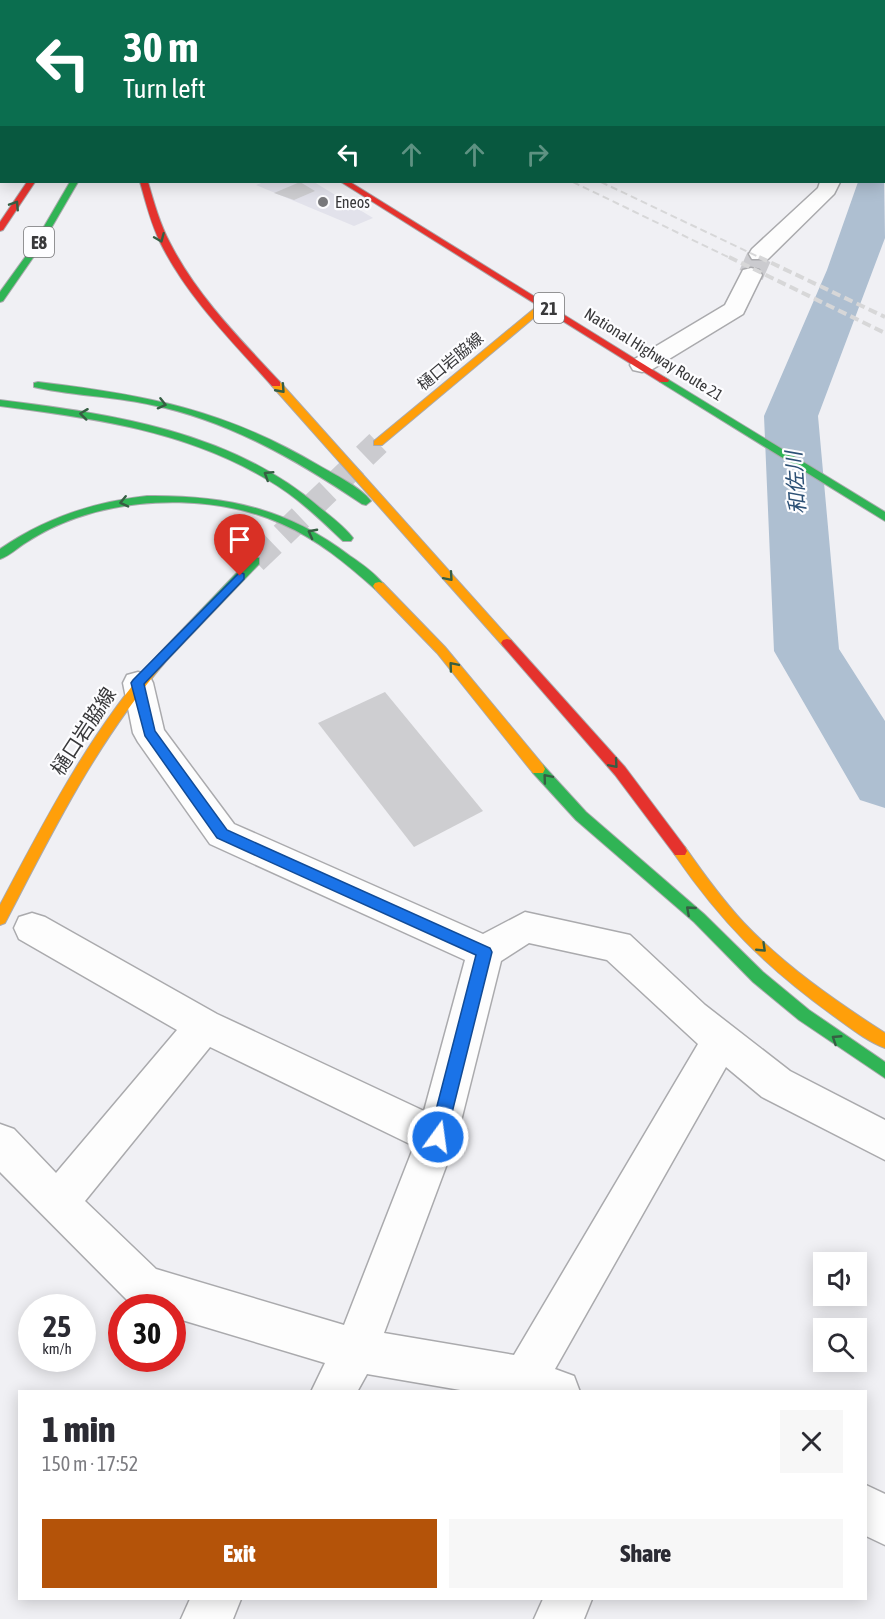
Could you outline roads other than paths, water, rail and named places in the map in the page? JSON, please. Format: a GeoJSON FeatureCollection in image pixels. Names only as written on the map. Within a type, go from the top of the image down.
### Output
{"type":"FeatureCollection","features":[{"type":"Feature","properties":{"kind":"main road","name":"E8"},"geometry":{"type":"LineString","coordinates":[[0,228],[30,183]]}},
{"type":"Feature","properties":{"kind":"main road","name":"E8"},"geometry":{"type":"LineString","coordinates":[[0,299],[35,249],[73,183]]}},
{"type":"Feature","properties":{"kind":"main road"},"geometry":{"type":"LineString","coordinates":[[144,183],[151,216],[167,254],[196,295],[411,533],[620,771],[725,912],[770,955],[836,1011],[885,1041]]}},
{"type":"Feature","properties":{"kind":"main road","name":"National Highway Route 21"},"geometry":{"type":"LineString","coordinates":[[347,183],[885,517]]}},
{"type":"Feature","properties":{"kind":"main road","name":"樋口岩脇線"},"geometry":{"type":"LineString","coordinates":[[378,443],[544,305]]}},
{"type":"Feature","properties":{"kind":"main road"},"geometry":{"type":"LineString","coordinates":[[21,383],[110,393],[163,404],[213,420],[264,441],[312,466],[411,533]]}},
{"type":"Feature","properties":{"kind":"main road"},"geometry":{"type":"LineString","coordinates":[[0,403],[98,415],[155,428],[205,444],[255,466],[293,490],[332,522],[368,561],[399,603],[568,804],[705,924],[757,976],[818,1028],[885,1071]]}},
{"type":"Feature","properties":{"kind":"main road"},"geometry":{"type":"LineString","coordinates":[[0,555],[43,526],[100,507],[148,498],[189,497],[231,502],[272,514],[316,534],[358,563],[399,603]]}},
{"type":"Feature","properties":{"kind":"main road","name":"樋口岩脇線"},"geometry":{"type":"LineString","coordinates":[[16,923],[82,765],[138,683],[255,561]]}},
{"type":"Feature","properties":{"kind":"street"},"geometry":{"type":"LineString","coordinates":[[642,365],[735,309],[755,264],[829,183]]}},
{"type":"Feature","properties":{"kind":"street"},"geometry":{"type":"LineString","coordinates":[[138,683],[149,733],[222,834],[485,952]]}},
{"type":"Feature","properties":{"kind":"street"},"geometry":{"type":"LineString","coordinates":[[16,923],[204,1026],[438,1137]]}},
{"type":"Feature","properties":{"kind":"street"},"geometry":{"type":"LineString","coordinates":[[334,1390],[356,1350],[438,1137],[485,952],[525,927],[617,946],[692,1017],[776,1084],[885,1141]]}},
{"type":"Feature","properties":{"kind":"street"},"geometry":{"type":"LineString","coordinates":[[57,1203],[204,1026]]}},
{"type":"Feature","properties":{"kind":"street"},"geometry":{"type":"LineString","coordinates":[[0,1143],[57,1203],[144,1287],[356,1350],[542,1386],[721,1040]]}},
{"type":"Feature","properties":{"kind":"street"},"geometry":{"type":"LineString","coordinates":[[867,1510],[885,1521]]}},
{"type":"Feature","properties":{"kind":"street"},"geometry":{"type":"LineString","coordinates":[[206,1619],[216,1600]]}},
{"type":"Feature","properties":{"kind":"street"},"geometry":{"type":"LineString","coordinates":[[559,1619],[568,1600]]}},
{"type":"Feature","properties":{"kind":"waterway","name":"和佐川"},"geometry":{"type":"LineString","coordinates":[[880,183],[851,270],[791,416],[807,651],[885,780]]}},
{"type":"Feature","properties":{"kind":"tunnel"},"geometry":{"type":"LineString","coordinates":[[758,259],[760,254]]}},
{"type":"Feature","properties":{"kind":"tunnel"},"geometry":{"type":"LineString","coordinates":[[751,275],[759,257]]}},
{"type":"Feature","properties":{"kind":"tunnel"},"geometry":{"type":"LineString","coordinates":[[255,561],[378,443]]}},
{"type":"Feature","properties":{"kind":"railway"},"geometry":{"type":"LineString","coordinates":[[575,183],[732,259]]}},
{"type":"Feature","properties":{"kind":"railway"},"geometry":{"type":"LineString","coordinates":[[603,183],[763,259]]}},
{"type":"Feature","properties":{"kind":"railway"},"geometry":{"type":"LineString","coordinates":[[729,257],[885,333]]}},
{"type":"Feature","properties":{"kind":"railway"},"geometry":{"type":"LineString","coordinates":[[759,257],[885,317]]}},
{"type":"Feature","properties":{"kind":"place","name":"Eneos"},"geometry":{"type":"Point","coordinates":[323,202]}}]}
